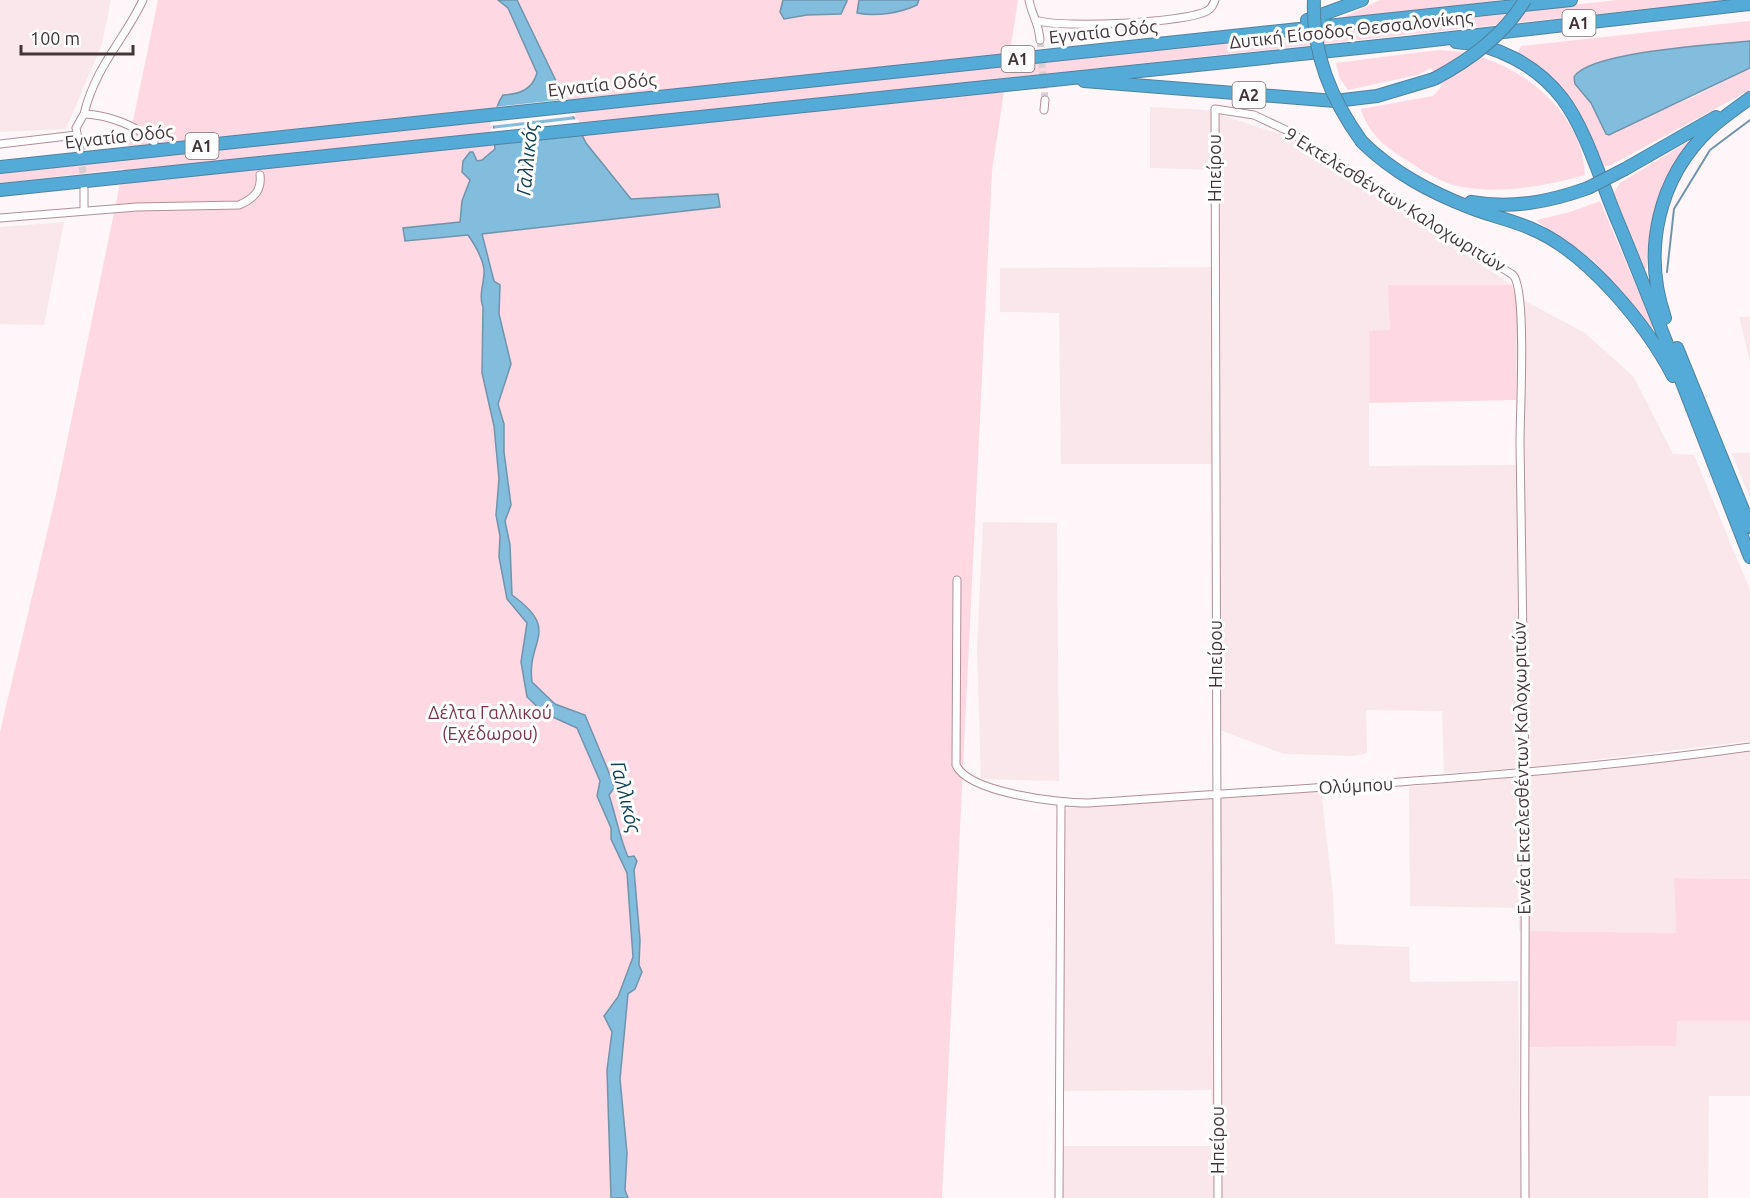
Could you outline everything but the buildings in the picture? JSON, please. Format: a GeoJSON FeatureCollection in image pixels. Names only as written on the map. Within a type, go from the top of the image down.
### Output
{"type":"FeatureCollection","features":[{"type":"Feature","properties":{"kind":"highway"},"geometry":{"type":"LineString","coordinates":[[1314,0],[1315,34],[1326,79],[1339,108],[1362,142],[1381,160],[1414,183],[1469,208],[1534,230],[1556,242],[1595,271],[1667,363],[1693,414]]}},
{"type":"Feature","properties":{"kind":"highway"},"geometry":{"type":"LineString","coordinates":[[1208,39],[1247,29],[1305,21],[1362,0]]}},
{"type":"Feature","properties":{"kind":"highway","name":"Α2"},"geometry":{"type":"LineString","coordinates":[[1062,79],[1335,101],[1377,96],[1434,79],[1486,45],[1504,27],[1525,0]]}},
{"type":"Feature","properties":{"kind":"highway","name":"Δυτική Είσοδος Θεσσαλονίκης"},"geometry":{"type":"LineString","coordinates":[[1208,39],[1571,0]]}},
{"type":"Feature","properties":{"kind":"highway","name":"Δυτική Είσοδος Θεσσαλονίκης"},"geometry":{"type":"LineString","coordinates":[[1062,79],[1750,4]]}},
{"type":"Feature","properties":{"kind":"highway","name":"Εγνατία Οδός"},"geometry":{"type":"LineString","coordinates":[[0,167],[1208,39]]}},
{"type":"Feature","properties":{"kind":"highway"},"geometry":{"type":"LineString","coordinates":[[1407,43],[1467,42],[1499,51],[1540,76],[1562,98],[1578,125],[1668,342],[1693,414],[1750,557]]}},
{"type":"Feature","properties":{"kind":"highway","name":"Α1"},"geometry":{"type":"LineString","coordinates":[[0,190],[1062,79]]}},
{"type":"Feature","properties":{"kind":"highway"},"geometry":{"type":"LineString","coordinates":[[1452,199],[1489,205],[1522,205],[1547,201],[1588,188],[1750,98]]}},
{"type":"Feature","properties":{"kind":"highway"},"geometry":{"type":"LineString","coordinates":[[1750,98],[1710,129],[1695,145],[1672,179],[1659,214],[1654,255],[1658,293],[1668,327],[1750,527]]}},
{"type":"Feature","properties":{"kind":"highway"},"geometry":{"type":"LineString","coordinates":[[322,124],[385,126]]}},
{"type":"Feature","properties":{"kind":"highway"},"geometry":{"type":"LineString","coordinates":[[101,156],[148,143]]}},
{"type":"Feature","properties":{"kind":"highway"},"geometry":{"type":"LineString","coordinates":[[324,163],[387,148]]}},
{"type":"Feature","properties":{"kind":"highway"},"geometry":{"type":"LineString","coordinates":[[104,178],[145,180]]}},
{"type":"Feature","properties":{"kind":"street"},"geometry":{"type":"LineString","coordinates":[[80,149],[76,135],[79,119],[84,114],[96,75],[134,19],[143,0]]}},
{"type":"Feature","properties":{"kind":"street"},"geometry":{"type":"LineString","coordinates":[[1029,0],[1033,14],[1039,21],[1040,40]]}},
{"type":"Feature","properties":{"kind":"street"},"geometry":{"type":"LineString","coordinates":[[1039,21],[1071,25],[1164,19],[1202,13],[1209,10],[1215,0]]}},
{"type":"Feature","properties":{"kind":"street"},"geometry":{"type":"LineString","coordinates":[[1044,110],[1045,100]]}},
{"type":"Feature","properties":{"kind":"street","name":"9 Εκτελεσθέντων Καλοχωριτών"},"geometry":{"type":"LineString","coordinates":[[1215,109],[1254,115],[1288,131],[1513,275],[1520,287],[1521,338]]}},
{"type":"Feature","properties":{"kind":"street","name":"Ηπείρου"},"geometry":{"type":"LineString","coordinates":[[1215,109],[1218,1198]]}},
{"type":"Feature","properties":{"kind":"street"},"geometry":{"type":"LineString","coordinates":[[84,114],[127,125],[146,134],[148,143]]}},
{"type":"Feature","properties":{"kind":"street"},"geometry":{"type":"LineString","coordinates":[[0,144],[76,135]]}},
{"type":"Feature","properties":{"kind":"street"},"geometry":{"type":"LineString","coordinates":[[0,218],[84,210],[239,206],[250,201],[259,189],[260,175]]}},
{"type":"Feature","properties":{"kind":"street"},"geometry":{"type":"LineString","coordinates":[[84,189],[84,210]]}},
{"type":"Feature","properties":{"kind":"street","name":"Εννέα Εκτελεσθέντων Καλοχωριτών"},"geometry":{"type":"LineString","coordinates":[[1521,338],[1519,517],[1525,773],[1525,1198]]}},
{"type":"Feature","properties":{"kind":"street","name":"Ολύμπου"},"geometry":{"type":"LineString","coordinates":[[957,580],[956,765],[964,777],[1023,795],[1061,803],[1216,794],[1525,773],[1750,747]]}},
{"type":"Feature","properties":{"kind":"street"},"geometry":{"type":"LineString","coordinates":[[1059,1198],[1061,803]]}},
{"type":"Feature","properties":{"kind":"shaded area"},"geometry":{"type":"Polygon","coordinates":[[[0,0],[111,0],[102,44],[66,129],[0,132],[0,0]]]}},
{"type":"Feature","properties":{"kind":"shaded area"},"geometry":{"type":"Polygon","coordinates":[[[1150,107],[1206,110],[1286,136],[1512,285],[1389,285],[1390,331],[1369,331],[1369,466],[1516,465],[1516,300],[1525,301],[1585,333],[1633,376],[1673,454],[1694,455],[1750,590],[1750,741],[1534,767],[1444,773],[1442,711],[1366,710],[1367,753],[1353,756],[1284,754],[1212,727],[1212,464],[1061,464],[1059,313],[1000,312],[1000,268],[1211,267],[1211,170],[1150,168],[1150,107]]]}},
{"type":"Feature","properties":{"kind":"shaded area"},"geometry":{"type":"Polygon","coordinates":[[[64,222],[44,325],[0,324],[0,227],[64,222]]]}},
{"type":"Feature","properties":{"kind":"shaded area"},"geometry":{"type":"Polygon","coordinates":[[[1739,317],[1750,317],[1750,362],[1739,317]]]}},
{"type":"Feature","properties":{"kind":"shaded area"},"geometry":{"type":"Polygon","coordinates":[[[1732,453],[1750,453],[1750,498],[1732,453]]]}},
{"type":"Feature","properties":{"kind":"shaded area"},"geometry":{"type":"Polygon","coordinates":[[[983,522],[1057,523],[1059,781],[981,779],[977,649],[983,522]]]}},
{"type":"Feature","properties":{"kind":"shaded area"},"geometry":{"type":"Polygon","coordinates":[[[1750,750],[1750,879],[1674,878],[1676,933],[1519,931],[1518,908],[1410,906],[1409,787],[1750,750]]]}},
{"type":"Feature","properties":{"kind":"shaded area"},"geometry":{"type":"Polygon","coordinates":[[[1321,790],[1333,895],[1335,944],[1409,947],[1410,982],[1518,981],[1521,1198],[1062,1198],[1062,1146],[1213,1146],[1211,1090],[1063,1091],[1062,815],[1067,808],[1321,790]]]}},
{"type":"Feature","properties":{"kind":"shaded area"},"geometry":{"type":"Polygon","coordinates":[[[1676,1021],[1750,1021],[1750,1096],[1709,1096],[1708,1198],[1528,1198],[1526,1047],[1676,1046],[1676,1021]]]}},
{"type":"Feature","properties":{"kind":"green space","name":"Δέλτα Γαλλικού (Εχέδωρου)"},"geometry":{"type":"Polygon","coordinates":[[[158,0],[1018,0],[1008,65],[1618,0],[1726,0],[1006,78],[992,171],[942,1198],[0,1198],[0,732],[55,499],[123,169],[0,183],[0,174],[125,160],[158,0]]]}},
{"type":"Feature","properties":{"kind":"green space"},"geometry":{"type":"Polygon","coordinates":[[[1380,0],[1500,0],[1333,22],[1380,0]]]}},
{"type":"Feature","properties":{"kind":"green space"},"geometry":{"type":"Polygon","coordinates":[[[1750,21],[1750,41],[1621,56],[1575,84],[1591,103],[1606,134],[1693,97],[1750,68],[1750,90],[1609,166],[1602,166],[1576,111],[1517,54],[1521,46],[1750,21]]]}},
{"type":"Feature","properties":{"kind":"green space"},"geometry":{"type":"Polygon","coordinates":[[[1438,50],[1460,52],[1504,66],[1542,92],[1558,108],[1571,127],[1581,150],[1585,175],[1525,188],[1494,190],[1463,187],[1433,176],[1384,144],[1368,125],[1361,109],[1433,96],[1442,86],[1431,68],[1417,75],[1348,90],[1340,79],[1336,63],[1438,50]]]}},
{"type":"Feature","properties":{"kind":"green space"},"geometry":{"type":"Polygon","coordinates":[[[1689,141],[1691,143],[1672,173],[1659,202],[1648,249],[1647,268],[1644,271],[1612,196],[1620,183],[1689,141]]]}},
{"type":"Feature","properties":{"kind":"green space"},"geometry":{"type":"Polygon","coordinates":[[[1600,201],[1653,326],[1651,329],[1594,261],[1537,220],[1570,212],[1600,201]]]}},
{"type":"Feature","properties":{"kind":"green space"},"geometry":{"type":"Polygon","coordinates":[[[1388,285],[1512,285],[1516,300],[1516,400],[1369,403],[1369,331],[1390,330],[1388,285]]]}},
{"type":"Feature","properties":{"kind":"green space"},"geometry":{"type":"Polygon","coordinates":[[[1674,878],[1750,879],[1750,1021],[1677,1021],[1676,1046],[1526,1047],[1526,931],[1676,933],[1674,878]]]}},
{"type":"Feature","properties":{"kind":"water","name":"Γαλλικός"},"geometry":{"type":"Polygon","coordinates":[[[498,0],[517,0],[586,143],[631,199],[718,194],[720,207],[482,234],[494,281],[500,285],[499,314],[511,364],[498,404],[504,424],[504,452],[511,505],[505,521],[510,545],[512,595],[527,607],[539,627],[531,668],[532,682],[555,704],[585,715],[612,780],[614,788],[609,795],[625,849],[628,857],[634,856],[637,861],[634,870],[640,940],[639,965],[642,972],[635,989],[628,994],[620,1079],[627,1153],[625,1190],[628,1198],[611,1198],[607,1070],[612,1032],[604,1016],[618,997],[633,957],[627,873],[611,839],[611,828],[597,796],[600,781],[577,728],[544,713],[527,697],[521,662],[527,623],[507,599],[499,557],[500,536],[496,515],[499,479],[494,426],[482,373],[483,307],[481,298],[484,269],[482,260],[468,235],[405,241],[403,228],[460,222],[462,201],[470,180],[462,172],[463,161],[470,152],[473,152],[477,161],[482,160],[495,149],[494,121],[499,101],[503,95],[515,94],[529,87],[535,79],[537,73],[508,8],[498,0]]]}},
{"type":"Feature","properties":{"kind":"water"},"geometry":{"type":"Polygon","coordinates":[[[783,0],[847,1],[841,14],[807,15],[784,19],[780,12],[783,0]]]}},
{"type":"Feature","properties":{"kind":"water"},"geometry":{"type":"Polygon","coordinates":[[[859,0],[919,0],[917,5],[903,10],[872,15],[857,13],[859,0]]]}},
{"type":"Feature","properties":{"kind":"water"},"geometry":{"type":"Polygon","coordinates":[[[1750,41],[1750,68],[1609,135],[1606,134],[1591,103],[1575,84],[1574,77],[1584,68],[1627,55],[1750,41]]]}},
{"type":"Feature","properties":{"kind":"pier"},"geometry":{"type":"Polygon","coordinates":[[[568,99],[576,116],[490,126],[494,107],[568,99]]]}},
{"type":"Feature","properties":{"kind":"pier"},"geometry":{"type":"Polygon","coordinates":[[[578,119],[585,135],[492,145],[490,129],[578,119]]]}},
{"type":"Feature","properties":{"kind":"waterway"},"geometry":{"type":"LineString","coordinates":[[1667,272],[1674,209],[1710,150],[1750,120]]}},
{"type":"Feature","properties":{"kind":"tunnel"},"geometry":{"type":"LineString","coordinates":[[1040,40],[1045,100]]}},
{"type":"Feature","properties":{"kind":"tunnel"},"geometry":{"type":"LineString","coordinates":[[81,156],[84,184]]}}]}
